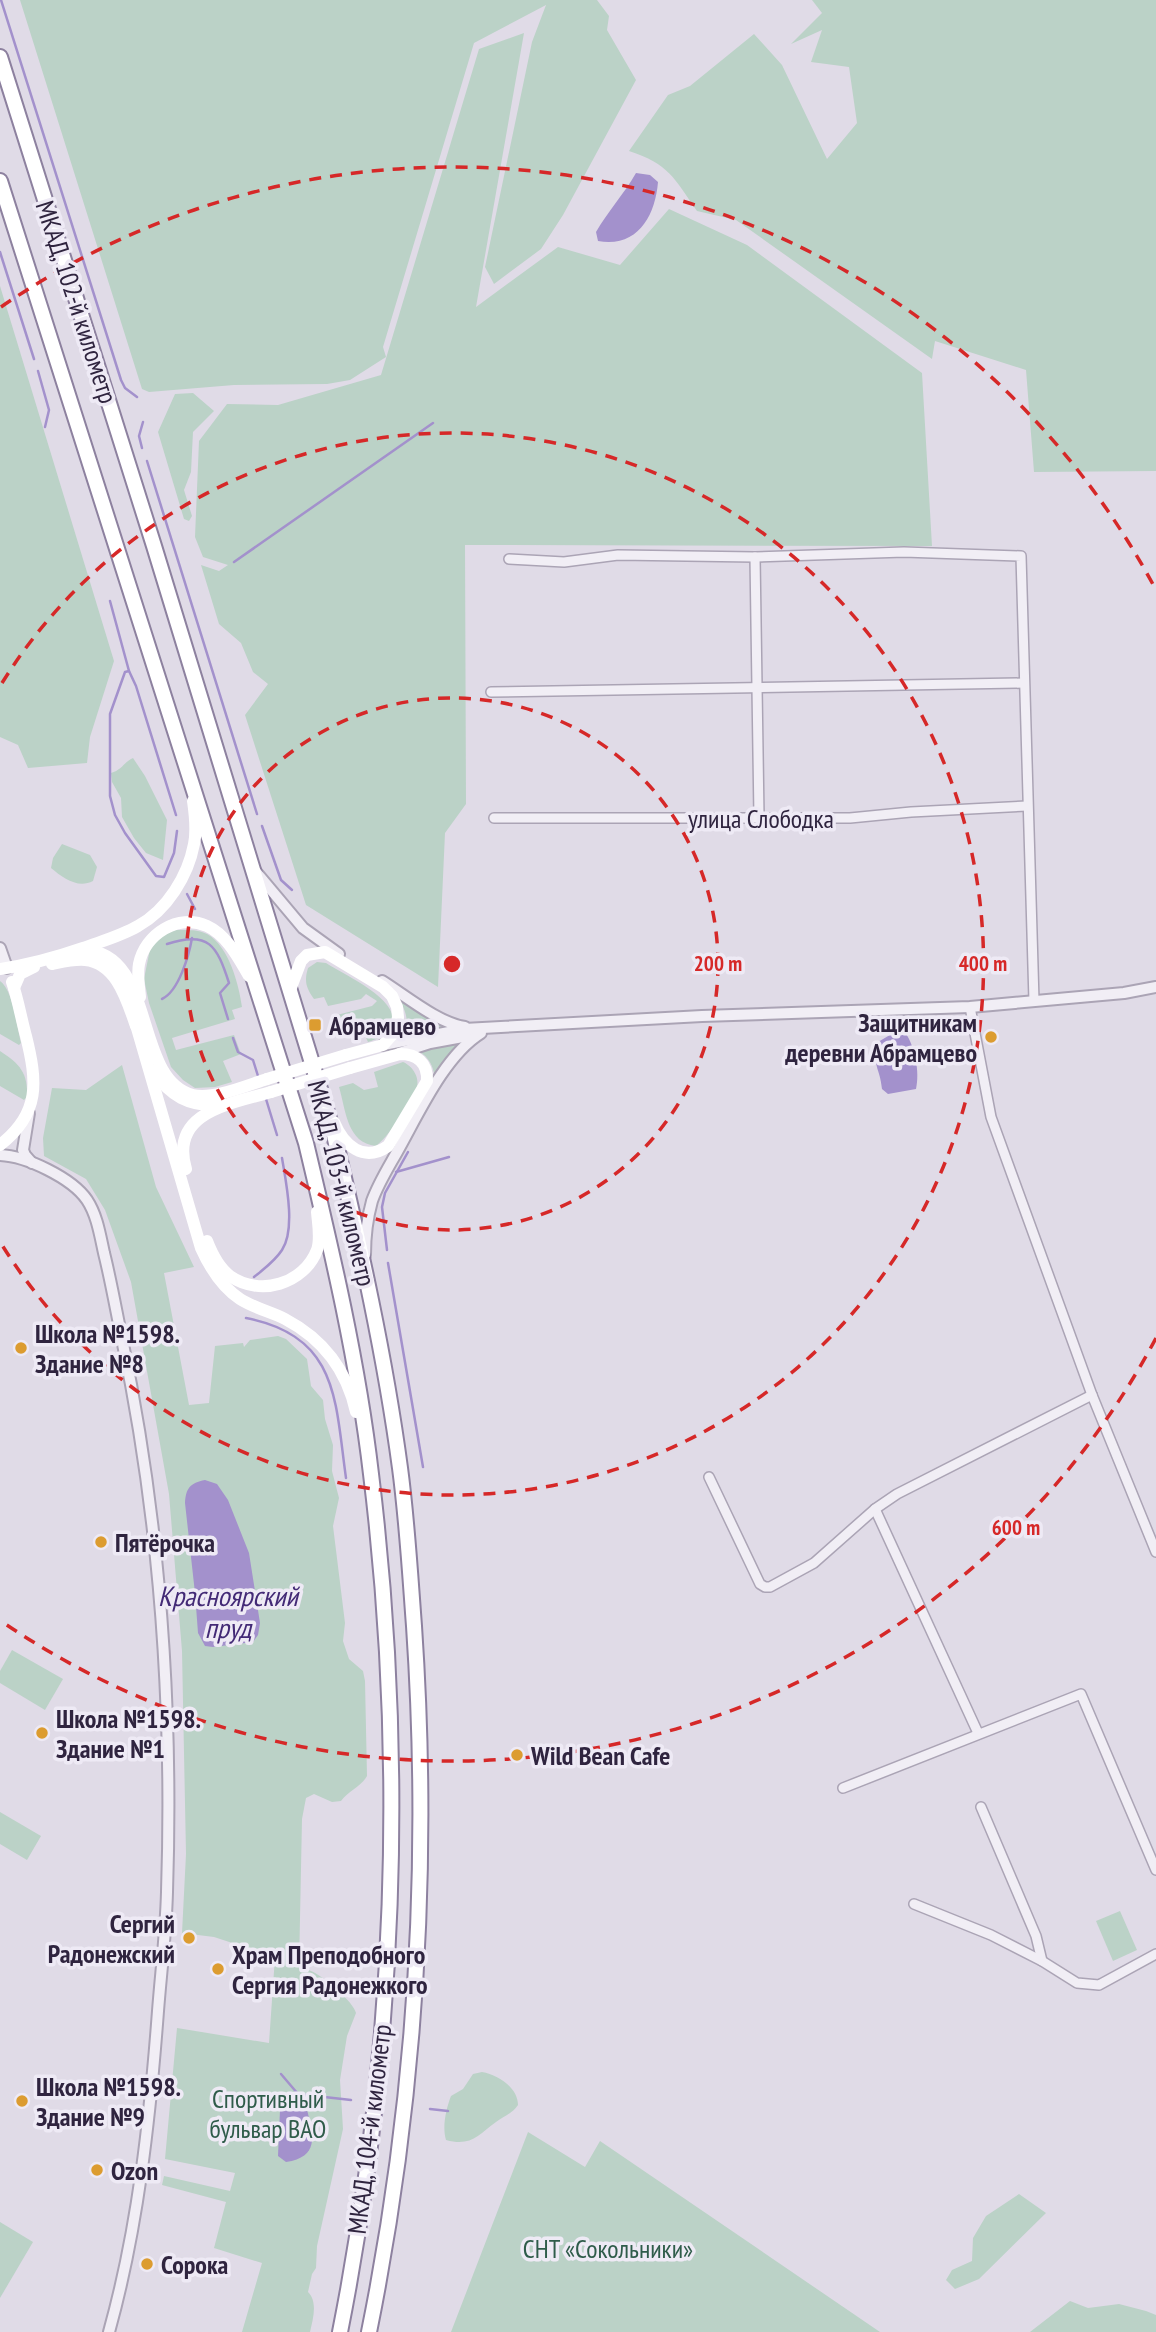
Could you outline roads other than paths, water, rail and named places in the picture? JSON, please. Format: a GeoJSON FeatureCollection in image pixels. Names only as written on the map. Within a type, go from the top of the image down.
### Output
{"type":"FeatureCollection","features":[{"type":"Feature","properties":{"kind":"highway","name":"МКАД, 102-й километр"},"geometry":{"type":"LineString","coordinates":[[0,57],[154,546]]}},
{"type":"Feature","properties":{"kind":"highway","name":"МКАД, 102-й километр"},"geometry":{"type":"LineString","coordinates":[[0,181],[119,557]]}},
{"type":"Feature","properties":{"kind":"highway","name":"МКАД, 103-й километр"},"geometry":{"type":"LineString","coordinates":[[154,546],[324,1100],[365,1268],[386,1378],[404,1505],[417,1677],[421,1841]]}},
{"type":"Feature","properties":{"kind":"highway","name":"МКАД, 103-й километр"},"geometry":{"type":"LineString","coordinates":[[119,557],[279,1052],[306,1143],[342,1305],[371,1474],[389,1692],[391,1840]]}},
{"type":"Feature","properties":{"kind":"highway","name":"МКАД, 104-й километр"},"geometry":{"type":"LineString","coordinates":[[340,2332],[376,2097],[384,2006],[391,1840]]}},
{"type":"Feature","properties":{"kind":"highway","name":"МКАД, 104-й километр"},"geometry":{"type":"LineString","coordinates":[[369,2332],[405,2101],[414,2009],[421,1841]]}},
{"type":"Feature","properties":{"kind":"main road"},"geometry":{"type":"LineString","coordinates":[[71,952],[138,926],[154,915],[179,885],[194,844],[195,822],[192,793],[176,730]]}},
{"type":"Feature","properties":{"kind":"main road"},"geometry":{"type":"LineString","coordinates":[[225,1105],[202,1106],[189,1103],[163,1085],[152,1070],[137,1013],[139,966],[147,943],[156,934],[181,923],[207,926],[221,936],[236,953],[250,977],[279,1052]]}},
{"type":"Feature","properties":{"kind":"main road"},"geometry":{"type":"LineString","coordinates":[[0,1145],[20,1125],[34,1093],[34,1075],[14,988],[4,969],[71,952],[85,950],[98,953],[124,973],[201,1248],[209,1266],[223,1285],[240,1299],[307,1332],[333,1359],[344,1375],[352,1395],[371,1474]]}},
{"type":"Feature","properties":{"kind":"main road"},"geometry":{"type":"LineString","coordinates":[[14,988],[20,974],[33,967],[83,960],[94,962],[106,969],[137,1013],[170,1080],[194,1095],[207,1096],[269,1086],[351,1069],[385,1052],[396,1027],[397,1007],[392,996],[383,987],[325,952],[307,955],[297,968],[290,990]]}},
{"type":"Feature","properties":{"kind":"main road"},"geometry":{"type":"LineString","coordinates":[[306,1143],[319,1227],[317,1249],[298,1275],[286,1282],[273,1286],[245,1284],[218,1265],[209,1245],[183,1159],[182,1146],[188,1130],[205,1114],[346,1055],[385,1052],[417,1057],[428,1071],[427,1081],[388,1146],[379,1153],[368,1154],[345,1141],[324,1100]]}},
{"type":"Feature","properties":{"kind":"street"},"geometry":{"type":"LineString","coordinates":[[509,559],[564,562],[618,555],[755,557],[904,552],[1021,556],[1034,1002]]}},
{"type":"Feature","properties":{"kind":"street"},"geometry":{"type":"LineString","coordinates":[[755,557],[759,817]]}},
{"type":"Feature","properties":{"kind":"street"},"geometry":{"type":"LineString","coordinates":[[491,692],[1024,682]]}},
{"type":"Feature","properties":{"kind":"street","name":"улица Слободка"},"geometry":{"type":"LineString","coordinates":[[494,818],[850,818],[1027,806]]}},
{"type":"Feature","properties":{"kind":"street"},"geometry":{"type":"LineString","coordinates":[[254,869],[303,928],[324,945],[456,1026],[480,1031]]}},
{"type":"Feature","properties":{"kind":"street"},"geometry":{"type":"LineString","coordinates":[[0,948],[4,969]]}},
{"type":"Feature","properties":{"kind":"street"},"geometry":{"type":"LineString","coordinates":[[385,1052],[505,1028],[702,1016],[970,1007],[1124,993],[1156,987]]}},
{"type":"Feature","properties":{"kind":"street"},"geometry":{"type":"LineString","coordinates":[[970,1007],[991,1117],[1092,1395],[1156,1552]]}},
{"type":"Feature","properties":{"kind":"street"},"geometry":{"type":"LineString","coordinates":[[365,1268],[369,1216],[382,1180],[430,1092],[461,1048],[480,1031]]}},
{"type":"Feature","properties":{"kind":"street"},"geometry":{"type":"LineString","coordinates":[[29,1109],[23,1150],[34,1164]]}},
{"type":"Feature","properties":{"kind":"street"},"geometry":{"type":"LineString","coordinates":[[0,1155],[34,1164],[65,1180],[89,1202],[98,1227],[136,1415],[156,1563],[164,1658],[169,1799],[167,1895],[154,2059],[138,2193],[121,2286],[109,2332]]}},
{"type":"Feature","properties":{"kind":"street"},"geometry":{"type":"LineString","coordinates":[[709,1477],[760,1584],[770,1587],[814,1563],[876,1509],[914,1485],[1092,1395]]}},
{"type":"Feature","properties":{"kind":"street"},"geometry":{"type":"LineString","coordinates":[[876,1509],[978,1734]]}},
{"type":"Feature","properties":{"kind":"street"},"geometry":{"type":"LineString","coordinates":[[843,1788],[1081,1694],[1156,1870]]}},
{"type":"Feature","properties":{"kind":"street"},"geometry":{"type":"LineString","coordinates":[[981,1807],[1036,1936],[1042,1961]]}},
{"type":"Feature","properties":{"kind":"street"},"geometry":{"type":"LineString","coordinates":[[914,1903],[982,1930],[1042,1961],[1077,1983],[1099,1985],[1156,1954]]}},
{"type":"Feature","properties":{"kind":"water"},"geometry":{"type":"Polygon","coordinates":[[[636,173],[650,175],[658,182],[648,218],[633,235],[623,240],[598,241],[596,232],[636,173]]]}},
{"type":"Feature","properties":{"kind":"water"},"geometry":{"type":"Polygon","coordinates":[[[895,1032],[905,1032],[912,1045],[917,1082],[916,1089],[888,1094],[882,1089],[876,1051],[878,1042],[895,1032]]]}},
{"type":"Feature","properties":{"kind":"water","name":"Красноярский пруд"},"geometry":{"type":"Polygon","coordinates":[[[205,1480],[217,1484],[228,1500],[249,1553],[260,1623],[258,1635],[253,1642],[205,1646],[198,1633],[185,1503],[190,1487],[205,1480]]]}},
{"type":"Feature","properties":{"kind":"water"},"geometry":{"type":"Polygon","coordinates":[[[288,2105],[307,2110],[312,2137],[309,2150],[304,2155],[286,2162],[278,2156],[280,2110],[288,2105]]]}},
{"type":"Feature","properties":{"kind":"waterway"},"geometry":{"type":"LineString","coordinates":[[1,0],[121,380],[125,388],[137,397]]}},
{"type":"Feature","properties":{"kind":"waterway"},"geometry":{"type":"LineString","coordinates":[[0,252],[34,359]]}},
{"type":"Feature","properties":{"kind":"waterway"},"geometry":{"type":"LineString","coordinates":[[38,371],[49,410],[45,427]]}},
{"type":"Feature","properties":{"kind":"waterway"},"geometry":{"type":"LineString","coordinates":[[142,448],[139,436],[143,422]]}},
{"type":"Feature","properties":{"kind":"waterway"},"geometry":{"type":"LineString","coordinates":[[234,562],[433,423]]}},
{"type":"Feature","properties":{"kind":"waterway"},"geometry":{"type":"LineString","coordinates":[[147,461],[257,814]]}},
{"type":"Feature","properties":{"kind":"waterway"},"geometry":{"type":"LineString","coordinates":[[110,601],[129,671],[176,815]]}},
{"type":"Feature","properties":{"kind":"waterway"},"geometry":{"type":"LineString","coordinates":[[129,671],[125,672],[110,714],[110,796],[115,815],[156,876],[164,877],[174,853],[177,831]]}},
{"type":"Feature","properties":{"kind":"waterway"},"geometry":{"type":"LineString","coordinates":[[262,826],[281,880],[292,890]]}},
{"type":"Feature","properties":{"kind":"waterway"},"geometry":{"type":"LineString","coordinates":[[187,894],[195,909]]}},
{"type":"Feature","properties":{"kind":"waterway"},"geometry":{"type":"LineString","coordinates":[[162,999],[178,981],[192,938]]}},
{"type":"Feature","properties":{"kind":"waterway"},"geometry":{"type":"LineString","coordinates":[[167,944],[181,940],[202,940],[215,951],[229,983],[220,993],[228,1019]]}},
{"type":"Feature","properties":{"kind":"waterway"},"geometry":{"type":"LineString","coordinates":[[233,1038],[238,1052],[253,1060],[258,1076]]}},
{"type":"Feature","properties":{"kind":"waterway"},"geometry":{"type":"LineString","coordinates":[[266,1099],[277,1135]]}},
{"type":"Feature","properties":{"kind":"waterway"},"geometry":{"type":"LineString","coordinates":[[387,1250],[382,1207],[385,1193],[408,1152]]}},
{"type":"Feature","properties":{"kind":"waterway"},"geometry":{"type":"LineString","coordinates":[[396,1172],[449,1157]]}},
{"type":"Feature","properties":{"kind":"waterway"},"geometry":{"type":"LineString","coordinates":[[254,1277],[276,1258],[286,1241],[289,1205],[282,1158]]}},
{"type":"Feature","properties":{"kind":"waterway"},"geometry":{"type":"LineString","coordinates":[[388,1263],[423,1467]]}},
{"type":"Feature","properties":{"kind":"waterway"},"geometry":{"type":"LineString","coordinates":[[246,1318],[277,1327],[299,1340],[316,1356],[327,1376],[334,1398],[346,1478]]}},
{"type":"Feature","properties":{"kind":"waterway"},"geometry":{"type":"LineString","coordinates":[[281,2074],[298,2094],[351,2100]]}},
{"type":"Feature","properties":{"kind":"waterway"},"geometry":{"type":"LineString","coordinates":[[430,2109],[448,2111]]}},
{"type":"Feature","properties":{"kind":"place","name":"Абрамцево"},"geometry":{"type":"Point","coordinates":[315,1025]}},
{"type":"Feature","properties":{"kind":"place","name":"Защитникам деревни Абрамцево"},"geometry":{"type":"Point","coordinates":[991,1037]}},
{"type":"Feature","properties":{"kind":"place","name":"Школа №1598. Здание №8"},"geometry":{"type":"Point","coordinates":[21,1348]}},
{"type":"Feature","properties":{"kind":"place","name":"Пятёрочка"},"geometry":{"type":"Point","coordinates":[101,1542]}},
{"type":"Feature","properties":{"kind":"place","name":"Школа №1598. Здание №1"},"geometry":{"type":"Point","coordinates":[42,1733]}},
{"type":"Feature","properties":{"kind":"place","name":"Wild Bean Cafe"},"geometry":{"type":"Point","coordinates":[517,1755]}},
{"type":"Feature","properties":{"kind":"place","name":"Сергий Радонежский"},"geometry":{"type":"Point","coordinates":[189,1938]}},
{"type":"Feature","properties":{"kind":"place","name":"Храм Преподобного Сергия Радонежкого"},"geometry":{"type":"Point","coordinates":[218,1969]}},
{"type":"Feature","properties":{"kind":"place","name":"Школа №1598. Здание №9"},"geometry":{"type":"Point","coordinates":[22,2101]}},
{"type":"Feature","properties":{"kind":"place","name":"Ozon"},"geometry":{"type":"Point","coordinates":[97,2170]}},
{"type":"Feature","properties":{"kind":"place","name":"Сорока"},"geometry":{"type":"Point","coordinates":[147,2264]}},
{"type":"Feature","properties":{"kind":"park label","name":"Спортивный бульвар ВАО"},"geometry":{"type":"Point","coordinates":[268,2113]}},
{"type":"Feature","properties":{"kind":"park label","name":"СНТ «Сокольники»"},"geometry":{"type":"Point","coordinates":[608,2248]}}]}
